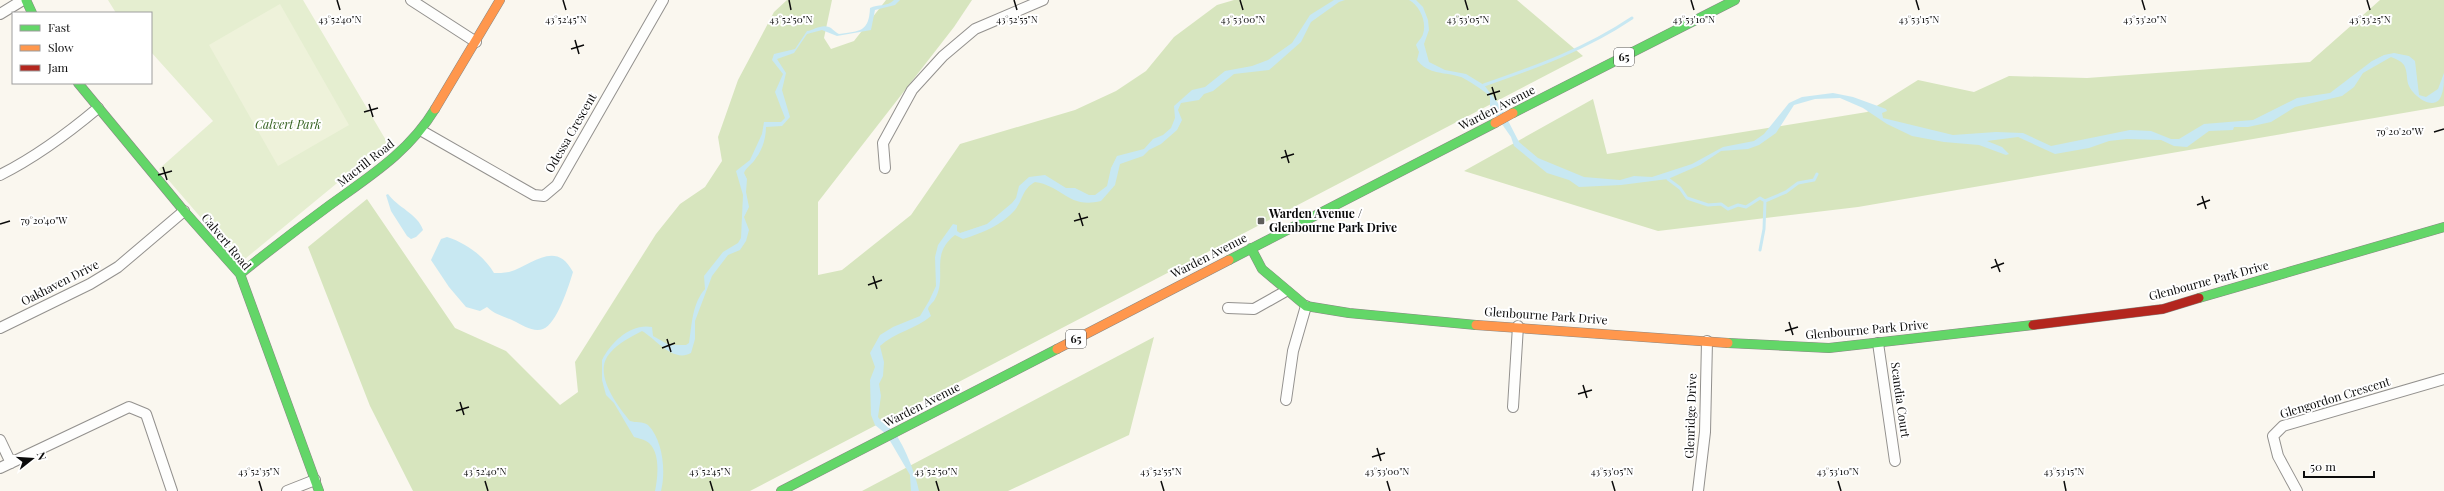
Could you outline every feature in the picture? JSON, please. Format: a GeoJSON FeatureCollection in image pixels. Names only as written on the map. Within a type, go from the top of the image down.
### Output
{"type":"FeatureCollection","features":[{"type":"Feature","properties":{"kind":"street"},"geometry":{"type":"LineString","coordinates":[[0,14],[25,0],[31,12]]}},
{"type":"Feature","properties":{"kind":"street"},"geometry":{"type":"LineString","coordinates":[[411,0],[476,42]]}},
{"type":"Feature","properties":{"kind":"street","name":"Macrill Road"},"geometry":{"type":"LineString","coordinates":[[240,274],[285,238],[395,158],[422,131],[500,0]]}},
{"type":"Feature","properties":{"kind":"street","name":"Odessa Crescent"},"geometry":{"type":"LineString","coordinates":[[422,131],[534,195],[544,196],[557,185],[663,0]]}},
{"type":"Feature","properties":{"kind":"street"},"geometry":{"type":"LineString","coordinates":[[885,168],[883,143],[912,90],[943,56],[975,29],[1043,0]]}},
{"type":"Feature","properties":{"kind":"street","name":"Warden Avenue"},"geometry":{"type":"LineString","coordinates":[[780,491],[1735,0]]}},
{"type":"Feature","properties":{"kind":"street","name":"Calvert Road"},"geometry":{"type":"LineString","coordinates":[[79,84],[184,211],[240,274],[319,491]]}},
{"type":"Feature","properties":{"kind":"street"},"geometry":{"type":"LineString","coordinates":[[0,175],[27,162],[66,134],[98,108]]}},
{"type":"Feature","properties":{"kind":"street","name":"Oakhaven Drive"},"geometry":{"type":"LineString","coordinates":[[0,328],[96,281],[118,267],[184,211]]}},
{"type":"Feature","properties":{"kind":"street","name":"Glenbourne Park Drive"},"geometry":{"type":"LineString","coordinates":[[1251,248],[1262,269],[1286,291],[1306,306],[1349,313],[1440,322],[1518,326],[1802,348],[1878,342],[2120,316],[2163,309],[2444,227]]}},
{"type":"Feature","properties":{"kind":"street"},"geometry":{"type":"LineString","coordinates":[[1228,308],[1254,309],[1286,291]]}},
{"type":"Feature","properties":{"kind":"street"},"geometry":{"type":"LineString","coordinates":[[1286,400],[1293,351],[1306,306]]}},
{"type":"Feature","properties":{"kind":"street"},"geometry":{"type":"LineString","coordinates":[[1513,407],[1518,326]]}},
{"type":"Feature","properties":{"kind":"street","name":"Glenridge Drive"},"geometry":{"type":"LineString","coordinates":[[1698,491],[1705,432],[1706,340]]}},
{"type":"Feature","properties":{"kind":"street","name":"Scandia Court"},"geometry":{"type":"LineString","coordinates":[[1878,342],[1895,462]]}},
{"type":"Feature","properties":{"kind":"street","name":"Glengordon Crescent"},"geometry":{"type":"LineString","coordinates":[[2296,491],[2274,445],[2273,436],[2277,430],[2284,426],[2444,379]]}},
{"type":"Feature","properties":{"kind":"street"},"geometry":{"type":"LineString","coordinates":[[0,468],[129,407],[146,414],[172,491]]}},
{"type":"Feature","properties":{"kind":"street"},"geometry":{"type":"LineString","coordinates":[[0,440],[11,464]]}},
{"type":"Feature","properties":{"kind":"street"},"geometry":{"type":"LineString","coordinates":[[287,491],[315,480]]}},
{"type":"Feature","properties":{"kind":"green space","name":"Calvert Park"},"geometry":{"type":"Polygon","coordinates":[[[108,0],[303,0],[387,142],[240,263],[159,169],[213,121],[152,53],[152,12],[115,12],[108,0]]]}},
{"type":"Feature","properties":{"kind":"green space"},"geometry":{"type":"Polygon","coordinates":[[[787,0],[832,0],[824,38],[831,49],[854,41],[886,0],[972,0],[954,27],[818,202],[818,275],[842,270],[911,215],[960,144],[1075,110],[1116,91],[1146,71],[1174,37],[1217,5],[1234,0],[1517,0],[1583,56],[750,491],[413,491],[370,406],[308,247],[367,199],[455,328],[506,351],[560,405],[578,392],[575,362],[656,234],[680,204],[705,187],[722,161],[718,137],[738,80],[774,12],[787,0]]]}},
{"type":"Feature","properties":{"kind":"green space"},"geometry":{"type":"Polygon","coordinates":[[[2380,0],[2444,0],[2444,106],[1858,207],[1658,231],[1464,171],[1593,99],[1607,154],[1867,112],[1918,80],[1974,92],[2009,76],[2087,78],[2310,62],[2380,0]]]}},
{"type":"Feature","properties":{"kind":"green space"},"geometry":{"type":"Polygon","coordinates":[[[280,4],[349,125],[278,166],[209,45],[280,4]]]}},
{"type":"Feature","properties":{"kind":"green space"},"geometry":{"type":"Polygon","coordinates":[[[1154,337],[1129,435],[1008,491],[862,491],[1154,337]]]}},
{"type":"Feature","properties":{"kind":"water"},"geometry":{"type":"Polygon","coordinates":[[[894,0],[900,0],[895,5],[875,10],[871,30],[837,36],[822,30],[807,34],[794,53],[777,59],[786,73],[782,90],[790,117],[782,126],[766,127],[765,139],[761,151],[744,173],[747,179],[746,192],[749,207],[744,217],[749,230],[746,241],[740,250],[728,255],[712,276],[695,321],[695,339],[691,353],[678,355],[671,353],[642,331],[617,346],[605,361],[605,379],[613,398],[630,421],[648,425],[657,439],[662,456],[663,475],[661,491],[655,491],[657,464],[654,450],[646,441],[634,437],[614,403],[606,395],[602,380],[602,360],[606,353],[622,335],[637,328],[652,327],[653,336],[669,345],[686,345],[689,343],[697,301],[705,289],[704,276],[723,252],[738,243],[741,238],[743,195],[736,171],[750,160],[762,134],[764,122],[781,122],[785,118],[775,92],[783,74],[772,60],[774,54],[795,49],[807,31],[820,27],[829,27],[839,34],[858,31],[868,22],[870,8],[888,4],[894,0]]]}},
{"type":"Feature","properties":{"kind":"water"},"geometry":{"type":"Polygon","coordinates":[[[1334,0],[1345,0],[1339,2],[1311,22],[1301,42],[1269,70],[1234,74],[1213,91],[1204,94],[1199,100],[1181,103],[1178,110],[1182,120],[1177,130],[1161,144],[1149,150],[1143,156],[1120,164],[1115,185],[1101,201],[1090,203],[1073,200],[1045,184],[1035,182],[1025,191],[1015,210],[1004,220],[984,231],[963,239],[955,235],[947,243],[941,258],[939,290],[928,309],[931,316],[919,324],[892,337],[880,346],[884,362],[883,376],[879,384],[881,396],[878,417],[896,435],[908,459],[919,491],[911,491],[910,475],[886,434],[875,425],[871,415],[870,380],[875,367],[870,353],[880,335],[893,327],[920,316],[936,286],[935,257],[938,245],[953,224],[957,225],[957,231],[960,233],[987,224],[1012,203],[1016,198],[1019,186],[1029,177],[1045,175],[1066,188],[1075,188],[1089,195],[1095,195],[1107,186],[1111,168],[1117,156],[1144,149],[1153,139],[1163,135],[1171,128],[1175,118],[1174,106],[1192,90],[1205,87],[1225,71],[1252,66],[1268,60],[1292,43],[1310,15],[1334,0]]]}},
{"type":"Feature","properties":{"kind":"water"},"geometry":{"type":"Polygon","coordinates":[[[1409,0],[1416,0],[1423,7],[1428,20],[1429,30],[1424,44],[1429,62],[1445,70],[1466,74],[1484,85],[1501,107],[1519,142],[1538,158],[1584,177],[1620,180],[1634,176],[1652,177],[1692,164],[1723,147],[1754,141],[1764,134],[1789,103],[1802,97],[1833,93],[1853,97],[1886,109],[1887,111],[1882,113],[1883,118],[1953,135],[1996,132],[2023,133],[2051,146],[2130,130],[2151,131],[2171,139],[2179,139],[2204,124],[2253,120],[2297,98],[2330,93],[2372,61],[2384,55],[2394,53],[2409,56],[2415,61],[2419,95],[2426,97],[2438,89],[2444,73],[2444,84],[2439,100],[2431,103],[2422,100],[2411,90],[2404,65],[2400,61],[2391,57],[2363,73],[2354,87],[2342,96],[2295,107],[2271,122],[2248,127],[2234,127],[2233,130],[2209,131],[2187,147],[2174,146],[2161,140],[2127,139],[2109,141],[2089,148],[2055,154],[2018,137],[1987,141],[2002,147],[2009,154],[2006,155],[1979,145],[1944,142],[1912,136],[1887,124],[1863,108],[1840,98],[1815,99],[1794,105],[1776,133],[1759,145],[1748,149],[1721,151],[1700,165],[1668,179],[1621,185],[1579,187],[1569,180],[1547,173],[1514,146],[1511,137],[1490,107],[1490,96],[1488,94],[1461,77],[1432,71],[1421,65],[1417,60],[1419,52],[1416,45],[1422,35],[1424,24],[1419,10],[1409,0]]]}},
{"type":"Feature","properties":{"kind":"water"},"geometry":{"type":"Polygon","coordinates":[[[388,194],[417,219],[423,230],[416,237],[411,239],[407,236],[391,211],[386,195],[388,194]]]}},
{"type":"Feature","properties":{"kind":"water"},"geometry":{"type":"Polygon","coordinates":[[[447,237],[474,251],[485,261],[494,273],[509,272],[543,257],[559,257],[566,262],[573,272],[562,304],[553,320],[543,329],[536,330],[496,314],[487,307],[480,311],[466,307],[449,287],[431,260],[441,239],[447,237]]]}},
{"type":"Feature","properties":{"kind":"waterway"},"geometry":{"type":"LineString","coordinates":[[1484,85],[1542,64],[1579,48],[1632,18]]}},
{"type":"Feature","properties":{"kind":"waterway"},"geometry":{"type":"LineString","coordinates":[[1760,250],[1764,229],[1765,201],[1786,192],[1798,183],[1814,180],[1817,174]]}},
{"type":"Feature","properties":{"kind":"waterway"},"geometry":{"type":"LineString","coordinates":[[1668,179],[1680,188],[1687,198],[1708,205],[1721,204],[1728,209],[1738,205],[1746,207],[1760,198],[1765,201]]}},
{"type":"Feature","properties":{"kind":"traffic: fast"},"geometry":{"type":"LineString","coordinates":[[26,0],[32,12]]}},
{"type":"Feature","properties":{"kind":"traffic: fast"},"geometry":{"type":"LineString","coordinates":[[1513,113],[1735,0]]}},
{"type":"Feature","properties":{"kind":"traffic: fast"},"geometry":{"type":"LineString","coordinates":[[79,84],[184,211],[240,274],[319,491]]}},
{"type":"Feature","properties":{"kind":"traffic: fast"},"geometry":{"type":"LineString","coordinates":[[240,274],[296,230],[388,162],[413,138],[435,109]]}},
{"type":"Feature","properties":{"kind":"traffic: fast"},"geometry":{"type":"LineString","coordinates":[[1229,260],[1495,123]]}},
{"type":"Feature","properties":{"kind":"traffic: fast"},"geometry":{"type":"LineString","coordinates":[[2199,298],[2444,227]]}},
{"type":"Feature","properties":{"kind":"traffic: fast"},"geometry":{"type":"LineString","coordinates":[[1251,248],[1262,269],[1306,306],[1349,313],[1476,325]]}},
{"type":"Feature","properties":{"kind":"traffic: fast"},"geometry":{"type":"LineString","coordinates":[[1728,343],[1829,348],[2033,325]]}},
{"type":"Feature","properties":{"kind":"traffic: fast"},"geometry":{"type":"LineString","coordinates":[[781,491],[1057,349]]}},
{"type":"Feature","properties":{"kind":"traffic: slow"},"geometry":{"type":"LineString","coordinates":[[435,109],[500,0]]}},
{"type":"Feature","properties":{"kind":"traffic: slow"},"geometry":{"type":"LineString","coordinates":[[1495,123],[1513,113]]}},
{"type":"Feature","properties":{"kind":"traffic: slow"},"geometry":{"type":"LineString","coordinates":[[1057,349],[1229,260]]}},
{"type":"Feature","properties":{"kind":"traffic: slow"},"geometry":{"type":"LineString","coordinates":[[1476,325],[1728,343]]}},
{"type":"Feature","properties":{"kind":"traffic: jam"},"geometry":{"type":"LineString","coordinates":[[2033,325],[2163,309],[2199,298]]}},
{"type":"Feature","properties":{"kind":"place","name":"Warden Avenue / Glenbourne Park Drive"},"geometry":{"type":"Point","coordinates":[1261,221]}}]}
